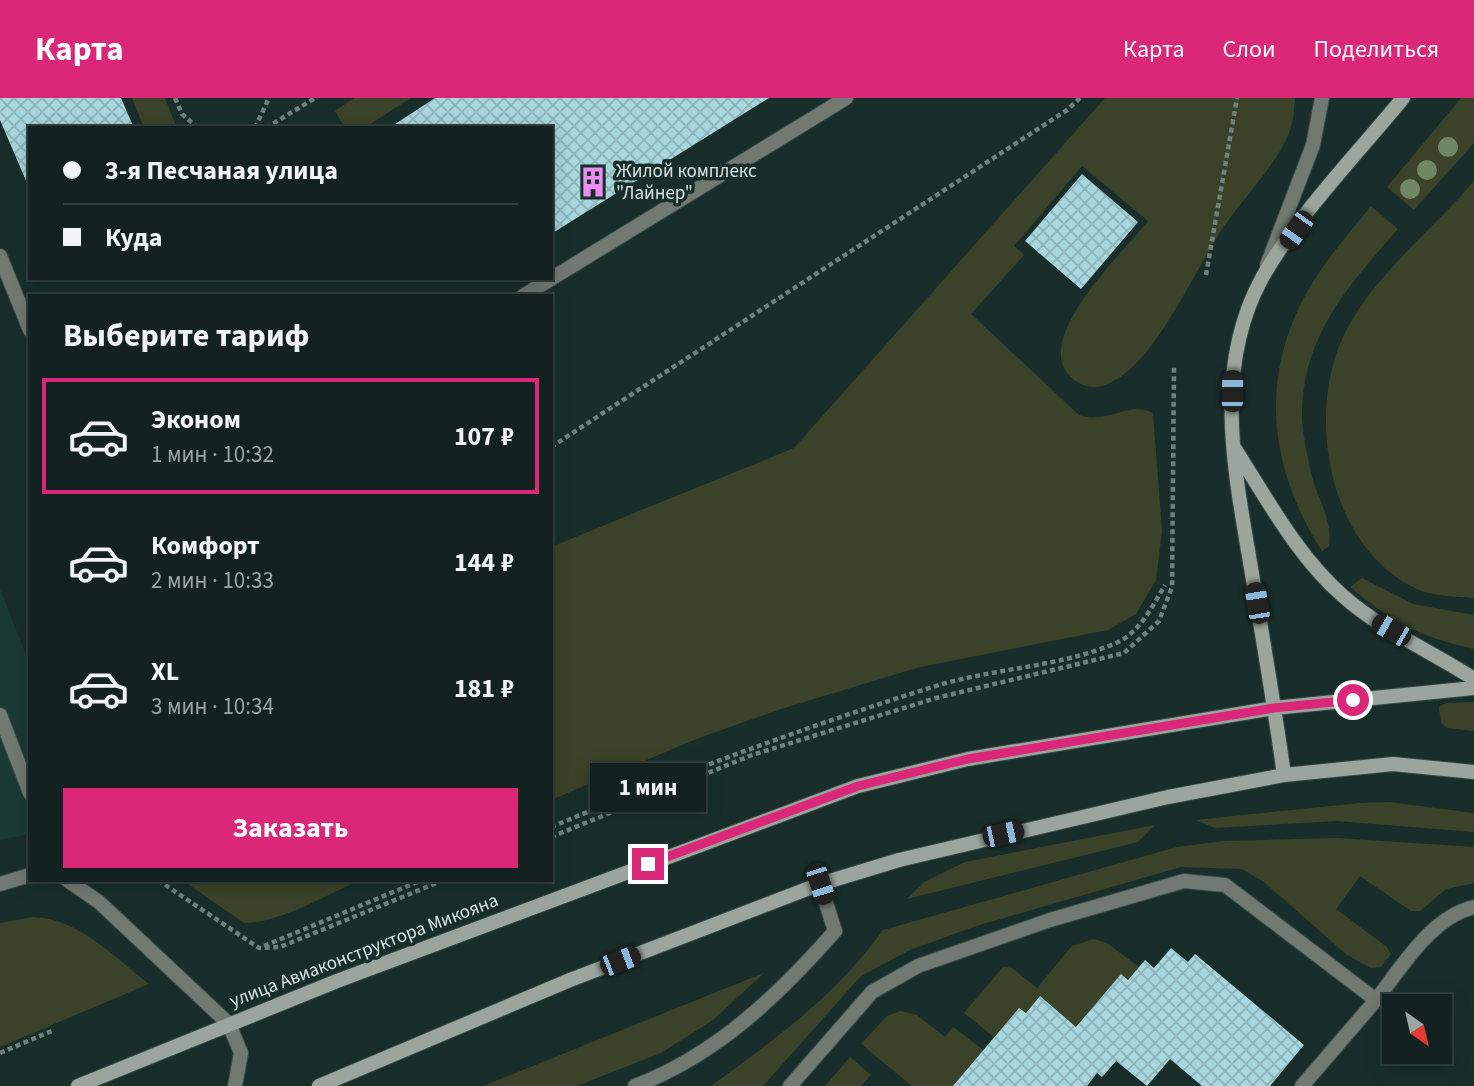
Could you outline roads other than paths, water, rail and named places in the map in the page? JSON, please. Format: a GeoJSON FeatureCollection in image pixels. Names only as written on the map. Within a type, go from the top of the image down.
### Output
{"type":"FeatureCollection","features":[{"type":"Feature","properties":{"kind":"street"},"geometry":{"type":"LineString","coordinates":[[1284,775],[1232,443],[1233,365],[1243,323],[1314,145],[1322,98]]}},
{"type":"Feature","properties":{"kind":"street"},"geometry":{"type":"LineString","coordinates":[[1262,278],[1296,230],[1403,98]]}},
{"type":"Feature","properties":{"kind":"street"},"geometry":{"type":"LineString","coordinates":[[553,277],[837,100]]}},
{"type":"Feature","properties":{"kind":"street"},"geometry":{"type":"LineString","coordinates":[[0,256],[28,325]]}},
{"type":"Feature","properties":{"kind":"street"},"geometry":{"type":"LineString","coordinates":[[526,294],[549,280]]}},
{"type":"Feature","properties":{"kind":"street"},"geometry":{"type":"LineString","coordinates":[[1232,443],[1285,526],[1314,565],[1342,596],[1378,622],[1428,649],[1474,679]]}},
{"type":"Feature","properties":{"kind":"street","name":"улица Авиаконструктора Микояна"},"geometry":{"type":"LineString","coordinates":[[78,1086],[229,1024],[858,786],[968,759],[1274,708],[1474,688]]}},
{"type":"Feature","properties":{"kind":"street"},"geometry":{"type":"LineString","coordinates":[[0,715],[28,788]]}},
{"type":"Feature","properties":{"kind":"street"},"geometry":{"type":"LineString","coordinates":[[318,1086],[570,980],[820,884],[977,840],[1168,797],[1284,775],[1393,764],[1474,772]]}},
{"type":"Feature","properties":{"kind":"street"},"geometry":{"type":"LineString","coordinates":[[0,884],[28,876]]}},
{"type":"Feature","properties":{"kind":"street"},"geometry":{"type":"LineString","coordinates":[[790,1086],[872,992],[918,965],[1050,920],[1184,881],[1225,885],[1376,1000]]}},
{"type":"Feature","properties":{"kind":"street"},"geometry":{"type":"LineString","coordinates":[[70,882],[99,902],[229,1024],[241,1053],[235,1086]]}},
{"type":"Feature","properties":{"kind":"street"},"geometry":{"type":"LineString","coordinates":[[635,1086],[675,1070],[730,1034],[789,983],[835,931],[820,884]]}},
{"type":"Feature","properties":{"kind":"street"},"geometry":{"type":"LineString","coordinates":[[1302,1086],[1432,932],[1461,910],[1474,907]]}},
{"type":"Feature","properties":{"kind":"place","name":"Жилой комплекс \"Лайнер\""},"geometry":{"type":"Point","coordinates":[593,182]}}]}
